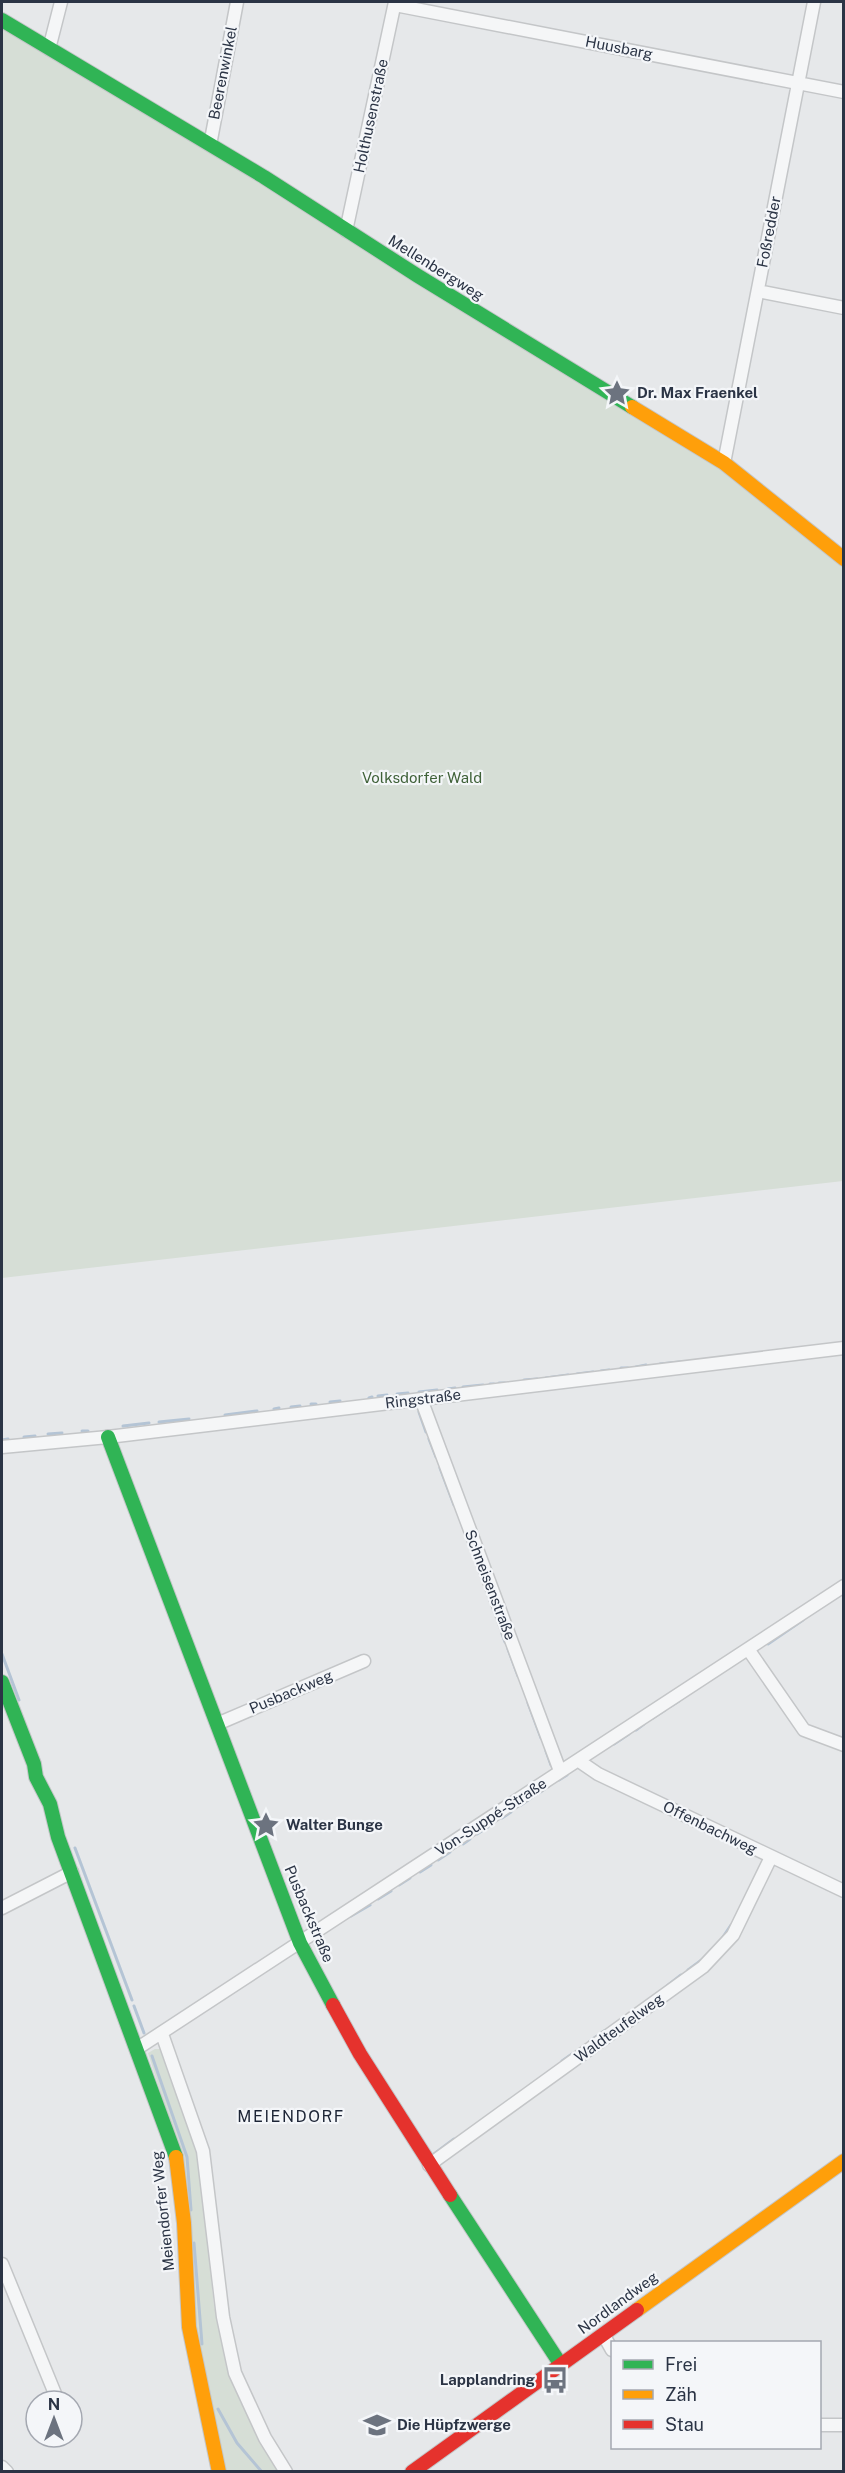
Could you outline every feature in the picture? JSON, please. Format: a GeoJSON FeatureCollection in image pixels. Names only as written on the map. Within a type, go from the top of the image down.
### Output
{"type":"FeatureCollection","features":[{"type":"Feature","properties":{"kind":"street"},"geometry":{"type":"LineString","coordinates":[[49,49],[61,2]]}},
{"type":"Feature","properties":{"kind":"street","name":"Beerenwinkel"},"geometry":{"type":"LineString","coordinates":[[210,145],[237,2]]}},
{"type":"Feature","properties":{"kind":"street","name":"Foßredder"},"geometry":{"type":"LineString","coordinates":[[724,463],[814,2]]}},
{"type":"Feature","properties":{"kind":"street","name":"Huusbarg"},"geometry":{"type":"LineString","coordinates":[[395,3],[843,92]]}},
{"type":"Feature","properties":{"kind":"street","name":"Holthusenstraße"},"geometry":{"type":"LineString","coordinates":[[346,231],[395,3]]}},
{"type":"Feature","properties":{"kind":"street","name":"Mellenbergweg"},"geometry":{"type":"LineString","coordinates":[[2,20],[210,145],[724,463],[843,559]]}},
{"type":"Feature","properties":{"kind":"street"},"geometry":{"type":"LineString","coordinates":[[758,291],[843,308]]}},
{"type":"Feature","properties":{"kind":"street","name":"Ringstraße"},"geometry":{"type":"LineString","coordinates":[[2,1446],[108,1437],[843,1348]]}},
{"type":"Feature","properties":{"kind":"street","name":"Schneisenstraße"},"geometry":{"type":"LineString","coordinates":[[421,1400],[560,1771]]}},
{"type":"Feature","properties":{"kind":"street","name":"Pusbackstraße"},"geometry":{"type":"LineString","coordinates":[[108,1437],[300,1943],[362,2057],[429,2165],[561,2365]]}},
{"type":"Feature","properties":{"kind":"street","name":"Von-Suppé-Straße"},"geometry":{"type":"LineString","coordinates":[[138,2048],[843,1586]]}},
{"type":"Feature","properties":{"kind":"street"},"geometry":{"type":"LineString","coordinates":[[748,1650],[804,1730],[843,1745]]}},
{"type":"Feature","properties":{"kind":"street","name":"Pusbackweg"},"geometry":{"type":"LineString","coordinates":[[217,1724],[364,1661]]}},
{"type":"Feature","properties":{"kind":"street","name":"Meiendorfer Weg"},"geometry":{"type":"LineString","coordinates":[[2,1682],[34,1764],[44,1774],[59,1800],[66,1854],[176,2153],[184,2223],[189,2327],[219,2472]]}},
{"type":"Feature","properties":{"kind":"street","name":"Offenbachweg"},"geometry":{"type":"LineString","coordinates":[[579,1761],[598,1774],[843,1891]]}},
{"type":"Feature","properties":{"kind":"street","name":"Waldteufelweg"},"geometry":{"type":"LineString","coordinates":[[429,2165],[703,1967],[733,1935],[771,1857]]}},
{"type":"Feature","properties":{"kind":"street"},"geometry":{"type":"LineString","coordinates":[[2,1908],[72,1872]]}},
{"type":"Feature","properties":{"kind":"street"},"geometry":{"type":"LineString","coordinates":[[162,2034],[202,2151],[222,2317],[235,2373],[255,2418],[286,2472]]}},
{"type":"Feature","properties":{"kind":"street","name":"Nordlandweg"},"geometry":{"type":"LineString","coordinates":[[412,2472],[843,2161]]}},
{"type":"Feature","properties":{"kind":"street"},"geometry":{"type":"LineString","coordinates":[[2,2264],[53,2389]]}},
{"type":"Feature","properties":{"kind":"street"},"geometry":{"type":"LineString","coordinates":[[603,2334],[611,2348]]}},
{"type":"Feature","properties":{"kind":"street"},"geometry":{"type":"LineString","coordinates":[[821,2425],[843,2425]]}},
{"type":"Feature","properties":{"kind":"street"},"geometry":{"type":"LineString","coordinates":[[2,2467],[7,2472]]}},
{"type":"Feature","properties":{"kind":"green space","name":"Volksdorfer Wald"},"geometry":{"type":"Polygon","coordinates":[[[2,24],[726,470],[843,565],[843,1181],[2,1278],[2,24]]]}},
{"type":"Feature","properties":{"kind":"green space"},"geometry":{"type":"Polygon","coordinates":[[[155,2049],[165,2049],[199,2158],[214,2306],[227,2355],[281,2471],[224,2471],[195,2322],[183,2163],[148,2053],[155,2049]]]}},
{"type":"Feature","properties":{"kind":"waterway"},"geometry":{"type":"LineString","coordinates":[[660,1364],[680,1362]]}},
{"type":"Feature","properties":{"kind":"waterway"},"geometry":{"type":"LineString","coordinates":[[636,1367],[646,1365]]}},
{"type":"Feature","properties":{"kind":"waterway"},"geometry":{"type":"LineString","coordinates":[[621,1368],[628,1368]]}},
{"type":"Feature","properties":{"kind":"waterway"},"geometry":{"type":"LineString","coordinates":[[601,1371],[609,1370]]}},
{"type":"Feature","properties":{"kind":"waterway"},"geometry":{"type":"LineString","coordinates":[[577,1374],[593,1372]]}},
{"type":"Feature","properties":{"kind":"waterway"},"geometry":{"type":"LineString","coordinates":[[546,1378],[568,1375]]}},
{"type":"Feature","properties":{"kind":"waterway"},"geometry":{"type":"LineString","coordinates":[[524,1380],[537,1379]]}},
{"type":"Feature","properties":{"kind":"waterway"},"geometry":{"type":"LineString","coordinates":[[499,1383],[505,1383]]}},
{"type":"Feature","properties":{"kind":"waterway"},"geometry":{"type":"LineString","coordinates":[[463,1387],[483,1385]]}},
{"type":"Feature","properties":{"kind":"waterway"},"geometry":{"type":"LineString","coordinates":[[448,1389],[455,1388]]}},
{"type":"Feature","properties":{"kind":"waterway"},"geometry":{"type":"LineString","coordinates":[[419,1392],[437,1390]]}},
{"type":"Feature","properties":{"kind":"waterway"},"geometry":{"type":"LineString","coordinates":[[397,1394],[408,1393]]}},
{"type":"Feature","properties":{"kind":"waterway"},"geometry":{"type":"LineString","coordinates":[[378,1396],[387,1395]]}},
{"type":"Feature","properties":{"kind":"waterway"},"geometry":{"type":"LineString","coordinates":[[330,1402],[340,1401]]}},
{"type":"Feature","properties":{"kind":"waterway"},"geometry":{"type":"LineString","coordinates":[[311,1404],[316,1404]]}},
{"type":"Feature","properties":{"kind":"waterway"},"geometry":{"type":"LineString","coordinates":[[291,1407],[300,1406]]}},
{"type":"Feature","properties":{"kind":"waterway"},"geometry":{"type":"LineString","coordinates":[[274,1409],[279,1408]]}},
{"type":"Feature","properties":{"kind":"waterway"},"geometry":{"type":"LineString","coordinates":[[225,1415],[257,1411]]}},
{"type":"Feature","properties":{"kind":"waterway"},"geometry":{"type":"LineString","coordinates":[[419,1412],[426,1432]]}},
{"type":"Feature","properties":{"kind":"waterway"},"geometry":{"type":"LineString","coordinates":[[159,1422],[189,1419]]}},
{"type":"Feature","properties":{"kind":"waterway"},"geometry":{"type":"LineString","coordinates":[[123,1426],[149,1423]]}},
{"type":"Feature","properties":{"kind":"waterway"},"geometry":{"type":"LineString","coordinates":[[82,1431],[88,1431]]}},
{"type":"Feature","properties":{"kind":"waterway"},"geometry":{"type":"LineString","coordinates":[[48,1434],[62,1433]]}},
{"type":"Feature","properties":{"kind":"waterway"},"geometry":{"type":"LineString","coordinates":[[24,1437],[35,1436]]}},
{"type":"Feature","properties":{"kind":"waterway"},"geometry":{"type":"LineString","coordinates":[[2,1440],[8,1439]]}},
{"type":"Feature","properties":{"kind":"waterway"},"geometry":{"type":"LineString","coordinates":[[429,1439],[436,1457]]}},
{"type":"Feature","properties":{"kind":"waterway"},"geometry":{"type":"LineString","coordinates":[[440,1468],[454,1505]]}},
{"type":"Feature","properties":{"kind":"waterway"},"geometry":{"type":"LineString","coordinates":[[768,1644],[803,1620]]}},
{"type":"Feature","properties":{"kind":"waterway"},"geometry":{"type":"LineString","coordinates":[[502,1634],[505,1642]]}},
{"type":"Feature","properties":{"kind":"waterway"},"geometry":{"type":"LineString","coordinates":[[508,1649],[518,1676]]}},
{"type":"Feature","properties":{"kind":"waterway"},"geometry":{"type":"LineString","coordinates":[[2,1654],[19,1700]]}},
{"type":"Feature","properties":{"kind":"waterway"},"geometry":{"type":"LineString","coordinates":[[671,1706],[679,1701]]}},
{"type":"Feature","properties":{"kind":"waterway"},"geometry":{"type":"LineString","coordinates":[[528,1703],[541,1738]]}},
{"type":"Feature","properties":{"kind":"waterway"},"geometry":{"type":"LineString","coordinates":[[653,1718],[665,1710]]}},
{"type":"Feature","properties":{"kind":"waterway"},"geometry":{"type":"LineString","coordinates":[[636,1730],[644,1724]]}},
{"type":"Feature","properties":{"kind":"waterway"},"geometry":{"type":"LineString","coordinates":[[614,1744],[629,1734]]}},
{"type":"Feature","properties":{"kind":"waterway"},"geometry":{"type":"LineString","coordinates":[[546,1751],[551,1765]]}},
{"type":"Feature","properties":{"kind":"waterway"},"geometry":{"type":"LineString","coordinates":[[559,1780],[567,1775]]}},
{"type":"Feature","properties":{"kind":"waterway"},"geometry":{"type":"LineString","coordinates":[[539,1793],[550,1785]]}},
{"type":"Feature","properties":{"kind":"waterway"},"geometry":{"type":"LineString","coordinates":[[521,1805],[531,1798]]}},
{"type":"Feature","properties":{"kind":"waterway"},"geometry":{"type":"LineString","coordinates":[[502,1818],[511,1812]]}},
{"type":"Feature","properties":{"kind":"waterway"},"geometry":{"type":"LineString","coordinates":[[477,1834],[488,1827]]}},
{"type":"Feature","properties":{"kind":"waterway"},"geometry":{"type":"LineString","coordinates":[[463,1844],[470,1839]]}},
{"type":"Feature","properties":{"kind":"waterway"},"geometry":{"type":"LineString","coordinates":[[75,1848],[132,2000]]}},
{"type":"Feature","properties":{"kind":"waterway"},"geometry":{"type":"LineString","coordinates":[[438,1860],[450,1852]]}},
{"type":"Feature","properties":{"kind":"waterway"},"geometry":{"type":"LineString","coordinates":[[420,1872],[431,1865]]}},
{"type":"Feature","properties":{"kind":"waterway"},"geometry":{"type":"LineString","coordinates":[[399,1885],[410,1878]]}},
{"type":"Feature","properties":{"kind":"waterway"},"geometry":{"type":"LineString","coordinates":[[378,1899],[391,1891]]}},
{"type":"Feature","properties":{"kind":"waterway"},"geometry":{"type":"LineString","coordinates":[[351,1916],[370,1905]]}},
{"type":"Feature","properties":{"kind":"waterway"},"geometry":{"type":"LineString","coordinates":[[723,1937],[731,1925]]}},
{"type":"Feature","properties":{"kind":"waterway"},"geometry":{"type":"LineString","coordinates":[[688,1970],[703,1959]]}},
{"type":"Feature","properties":{"kind":"waterway"},"geometry":{"type":"LineString","coordinates":[[667,1986],[681,1975]]}},
{"type":"Feature","properties":{"kind":"waterway"},"geometry":{"type":"LineString","coordinates":[[134,2006],[144,2033]]}},
{"type":"Feature","properties":{"kind":"waterway"},"geometry":{"type":"LineString","coordinates":[[590,2041],[604,2031]]}},
{"type":"Feature","properties":{"kind":"waterway"},"geometry":{"type":"LineString","coordinates":[[562,2061],[572,2054]]}},
{"type":"Feature","properties":{"kind":"waterway"},"geometry":{"type":"LineString","coordinates":[[152,2056],[187,2157],[191,2210]]}},
{"type":"Feature","properties":{"kind":"waterway"},"geometry":{"type":"LineString","coordinates":[[434,2154],[454,2139]]}},
{"type":"Feature","properties":{"kind":"waterway"},"geometry":{"type":"LineString","coordinates":[[194,2243],[202,2344]]}},
{"type":"Feature","properties":{"kind":"waterway"},"geometry":{"type":"LineString","coordinates":[[218,2409],[237,2443],[262,2472]]}},
{"type":"Feature","properties":{"kind":"traffic: fast"},"geometry":{"type":"LineString","coordinates":[[2,20],[264,177],[418,276],[632,407]]}},
{"type":"Feature","properties":{"kind":"traffic: fast"},"geometry":{"type":"LineString","coordinates":[[108,1437],[300,1943],[333,2005]]}},
{"type":"Feature","properties":{"kind":"traffic: fast"},"geometry":{"type":"LineString","coordinates":[[2,1682],[34,1764],[36,1777],[50,1804],[58,1837],[176,2157]]}},
{"type":"Feature","properties":{"kind":"traffic: fast"},"geometry":{"type":"LineString","coordinates":[[450,2195],[561,2365]]}},
{"type":"Feature","properties":{"kind":"traffic: slow"},"geometry":{"type":"LineString","coordinates":[[632,407],[724,463],[844,559]]}},
{"type":"Feature","properties":{"kind":"traffic: slow"},"geometry":{"type":"LineString","coordinates":[[176,2157],[184,2223],[189,2327],[219,2472]]}},
{"type":"Feature","properties":{"kind":"traffic: slow"},"geometry":{"type":"LineString","coordinates":[[637,2310],[844,2161]]}},
{"type":"Feature","properties":{"kind":"traffic: jam"},"geometry":{"type":"LineString","coordinates":[[333,2005],[360,2054],[450,2195]]}},
{"type":"Feature","properties":{"kind":"traffic: jam"},"geometry":{"type":"LineString","coordinates":[[412,2472],[637,2310]]}},
{"type":"Feature","properties":{"kind":"place","name":"Dr. Max Fraenkel"},"geometry":{"type":"Point","coordinates":[617,393]}},
{"type":"Feature","properties":{"kind":"place","name":"Walter Bunge"},"geometry":{"type":"Point","coordinates":[266,1825]}},
{"type":"Feature","properties":{"kind":"place","name":"Lapplandring"},"geometry":{"type":"Point","coordinates":[555,2380]}},
{"type":"Feature","properties":{"kind":"place","name":"Die Hüpfzwerge"},"geometry":{"type":"Point","coordinates":[377,2425]}},
{"type":"Feature","properties":{"kind":"district","name":"MEIENDORF"},"geometry":{"type":"Point","coordinates":[291,2116]}}]}
